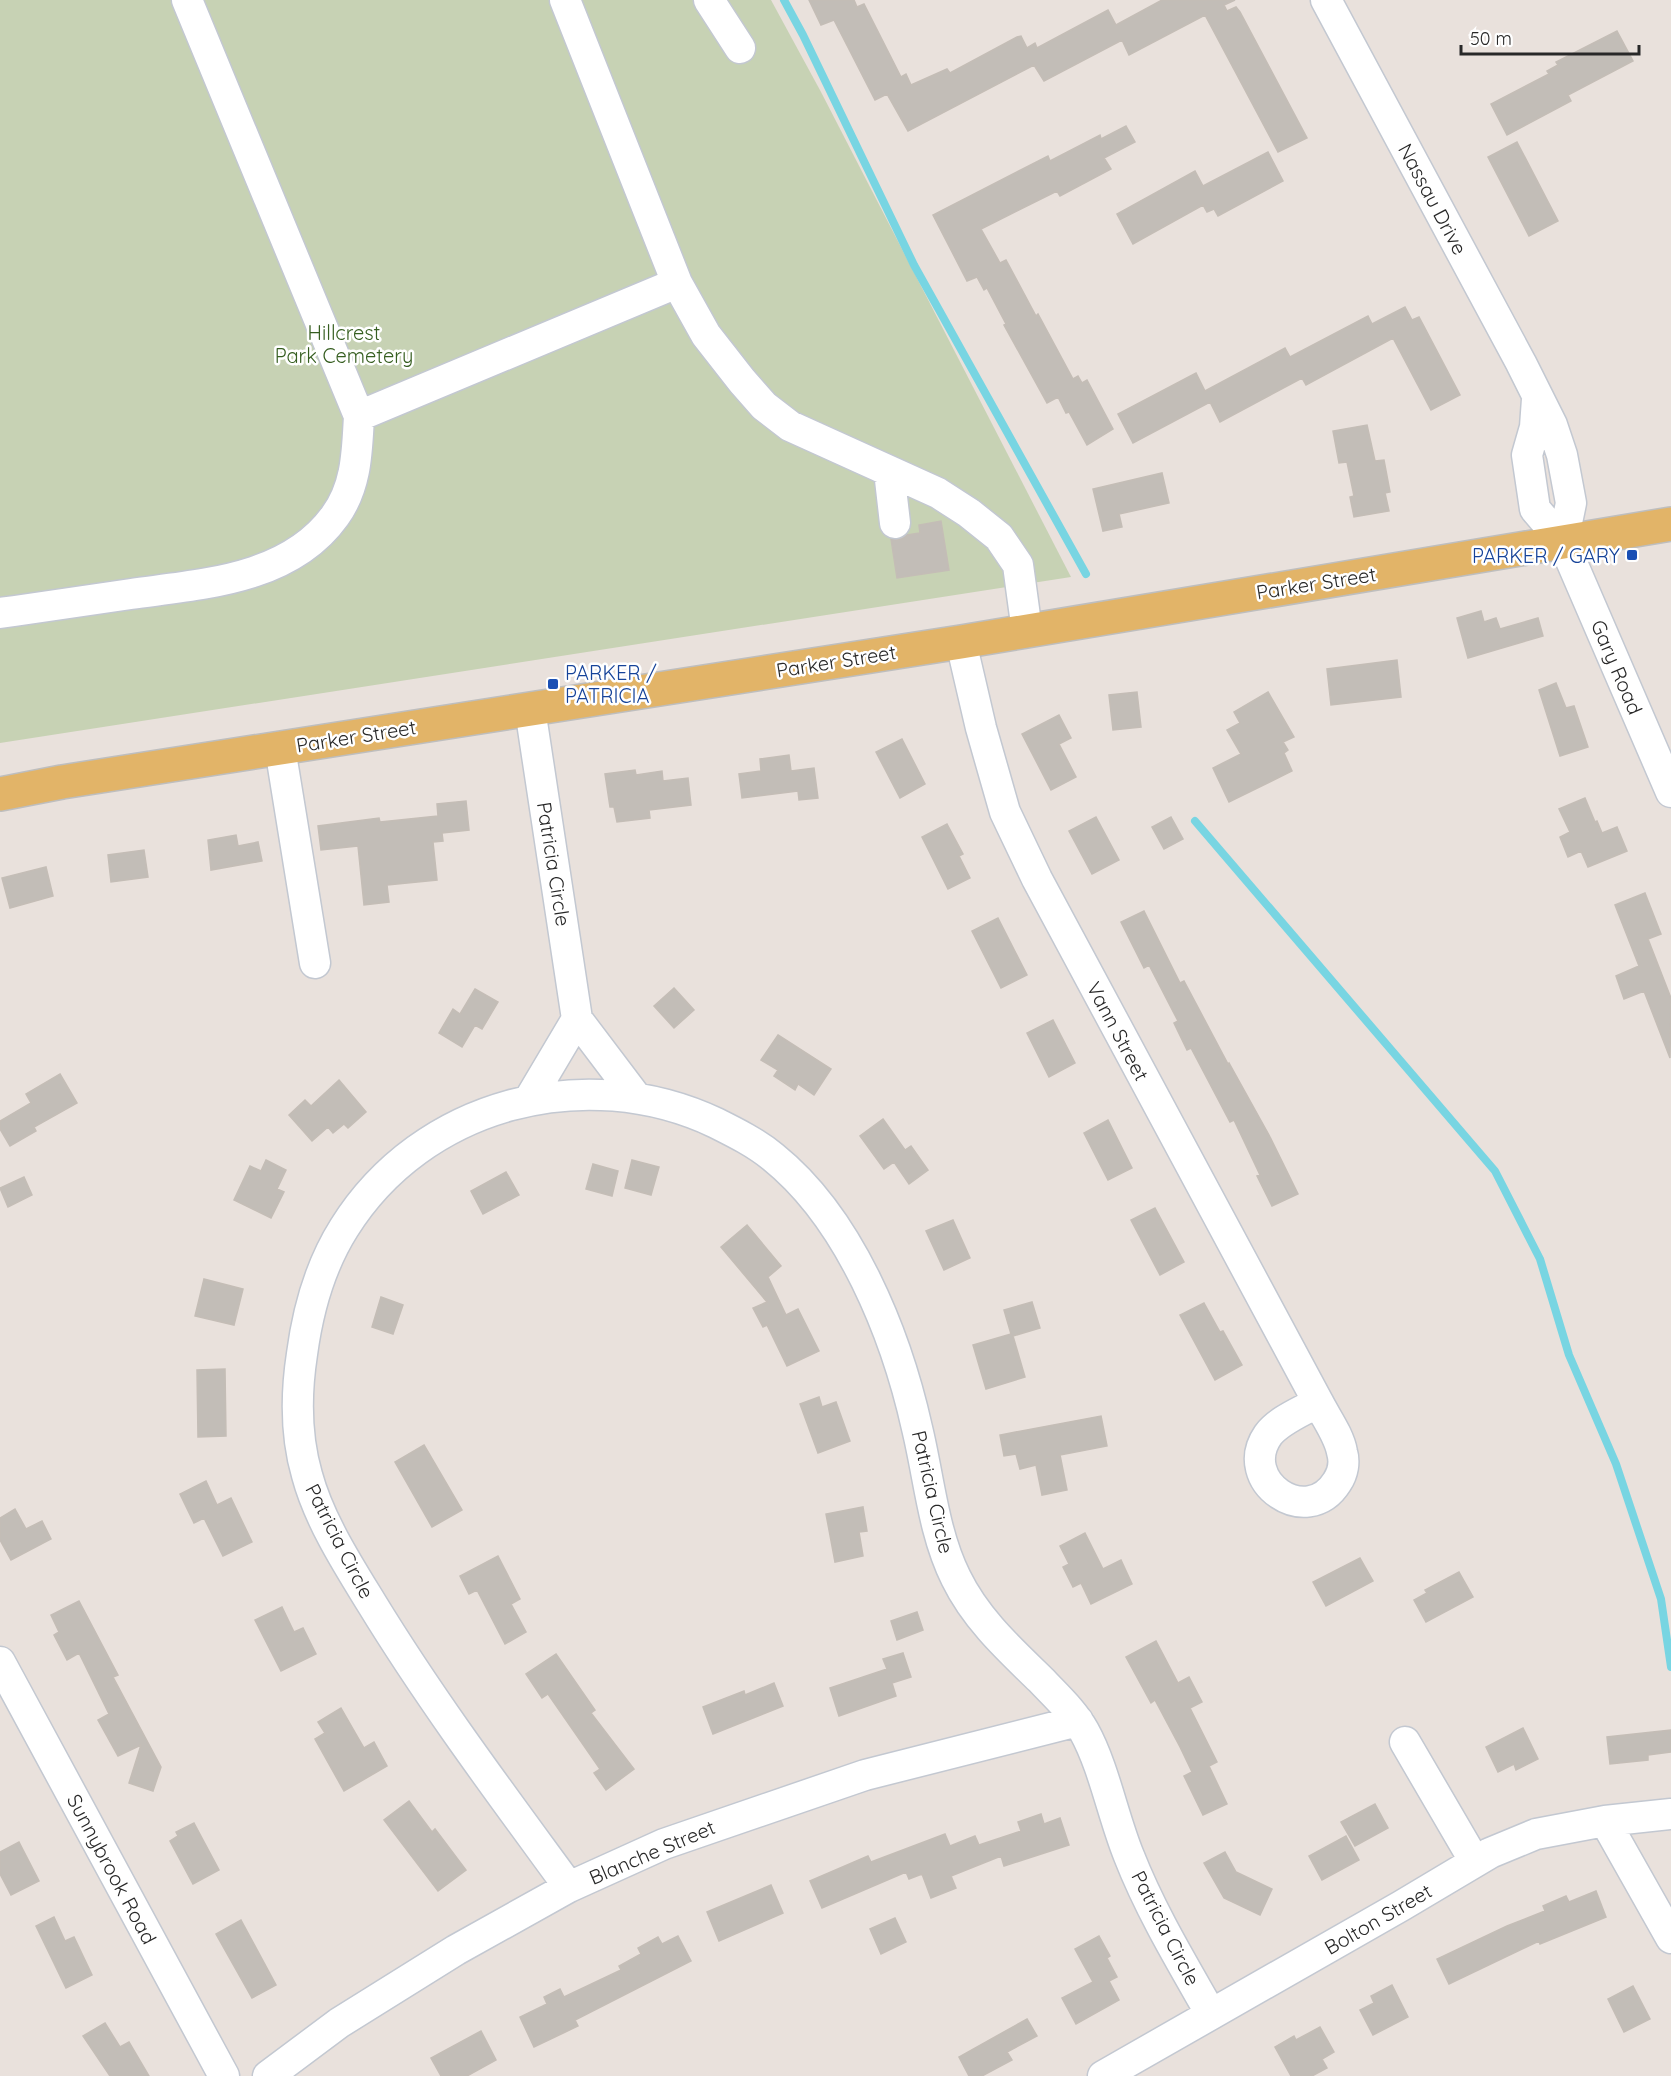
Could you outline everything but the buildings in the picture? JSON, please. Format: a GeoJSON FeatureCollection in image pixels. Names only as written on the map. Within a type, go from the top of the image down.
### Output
{"type":"FeatureCollection","features":[{"type":"Feature","properties":{"kind":"main road","name":"Parker Street"},"geometry":{"type":"LineString","coordinates":[[0,794],[62,782],[961,642],[1671,524]]}},
{"type":"Feature","properties":{"kind":"street"},"geometry":{"type":"LineString","coordinates":[[0,613],[226,579],[269,566],[286,559],[318,536],[335,517],[354,477],[359,416],[187,0]]}},
{"type":"Feature","properties":{"kind":"street"},"geometry":{"type":"LineString","coordinates":[[709,0],[740,48]]}},
{"type":"Feature","properties":{"kind":"street","name":"Nassau Drive"},"geometry":{"type":"LineString","coordinates":[[1326,0],[1521,363],[1538,399],[1535,427],[1527,455],[1534,508],[1563,542]]}},
{"type":"Feature","properties":{"kind":"street"},"geometry":{"type":"LineString","coordinates":[[572,3],[677,283],[706,335],[764,406],[790,426],[938,493],[969,513],[999,537],[1017,565],[1027,631]]}},
{"type":"Feature","properties":{"kind":"street"},"geometry":{"type":"LineString","coordinates":[[359,416],[677,283]]}},
{"type":"Feature","properties":{"kind":"street"},"geometry":{"type":"LineString","coordinates":[[889,471],[895,523]]}},
{"type":"Feature","properties":{"kind":"street","name":"Gary Road"},"geometry":{"type":"LineString","coordinates":[[1563,542],[1671,792]]}},
{"type":"Feature","properties":{"kind":"street","name":"Vann Street"},"geometry":{"type":"LineString","coordinates":[[961,642],[981,728],[1005,812],[1037,879],[1318,1402]]}},
{"type":"Feature","properties":{"kind":"street","name":"Patricia Circle"},"geometry":{"type":"LineString","coordinates":[[530,709],[577,1019],[636,1097]]}},
{"type":"Feature","properties":{"kind":"street"},"geometry":{"type":"LineString","coordinates":[[280,748],[315,963]]}},
{"type":"Feature","properties":{"kind":"street"},"geometry":{"type":"LineString","coordinates":[[529,1100],[577,1019]]}},
{"type":"Feature","properties":{"kind":"street","name":"Patricia Circle"},"geometry":{"type":"LineString","coordinates":[[569,1887],[440,1708],[348,1565],[325,1521],[306,1475],[299,1426],[299,1376],[306,1327],[319,1276],[344,1227],[373,1190],[398,1165],[435,1137],[514,1103],[551,1096],[586,1094],[636,1097],[687,1110],[745,1137],[771,1155],[797,1178],[837,1231],[870,1290],[885,1324],[909,1392],[943,1548],[956,1578],[969,1602],[990,1630],[1078,1721],[1092,1747],[1113,1815],[1147,1899],[1211,2014]]}},
{"type":"Feature","properties":{"kind":"street","name":"Sunnybrook Road"},"geometry":{"type":"LineString","coordinates":[[0,1662],[224,2076]]}},
{"type":"Feature","properties":{"kind":"street","name":"Blanche Street"},"geometry":{"type":"LineString","coordinates":[[268,2076],[349,2016],[456,1950],[569,1887],[664,1844],[832,1786],[1078,1721]]}},
{"type":"Feature","properties":{"kind":"street"},"geometry":{"type":"LineString","coordinates":[[1405,1742],[1475,1862]]}},
{"type":"Feature","properties":{"kind":"street","name":"Bolton Street"},"geometry":{"type":"LineString","coordinates":[[1103,2076],[1401,1906],[1490,1852],[1536,1834],[1605,1821],[1671,1814]]}},
{"type":"Feature","properties":{"kind":"street"},"geometry":{"type":"LineString","coordinates":[[1605,1821],[1671,1938]]}},
{"type":"Feature","properties":{"kind":"green space","name":"Hillcrest Park Cemetery"},"geometry":{"type":"Polygon","coordinates":[[[0,0],[771,0],[821,92],[1071,577],[0,743],[0,0]]]}},
{"type":"Feature","properties":{"kind":"waterway"},"geometry":{"type":"LineString","coordinates":[[784,0],[914,265],[1086,574]]}},
{"type":"Feature","properties":{"kind":"waterway"},"geometry":{"type":"LineString","coordinates":[[1195,821],[1495,1171],[1540,1259],[1569,1355],[1616,1464],[1661,1599],[1671,1667]]}},
{"type":"Feature","properties":{"kind":"place","name":"PARKER / GARY"},"geometry":{"type":"Point","coordinates":[1632,555]}},
{"type":"Feature","properties":{"kind":"place","name":"PARKER / PATRICIA"},"geometry":{"type":"Point","coordinates":[553,684]}}]}
